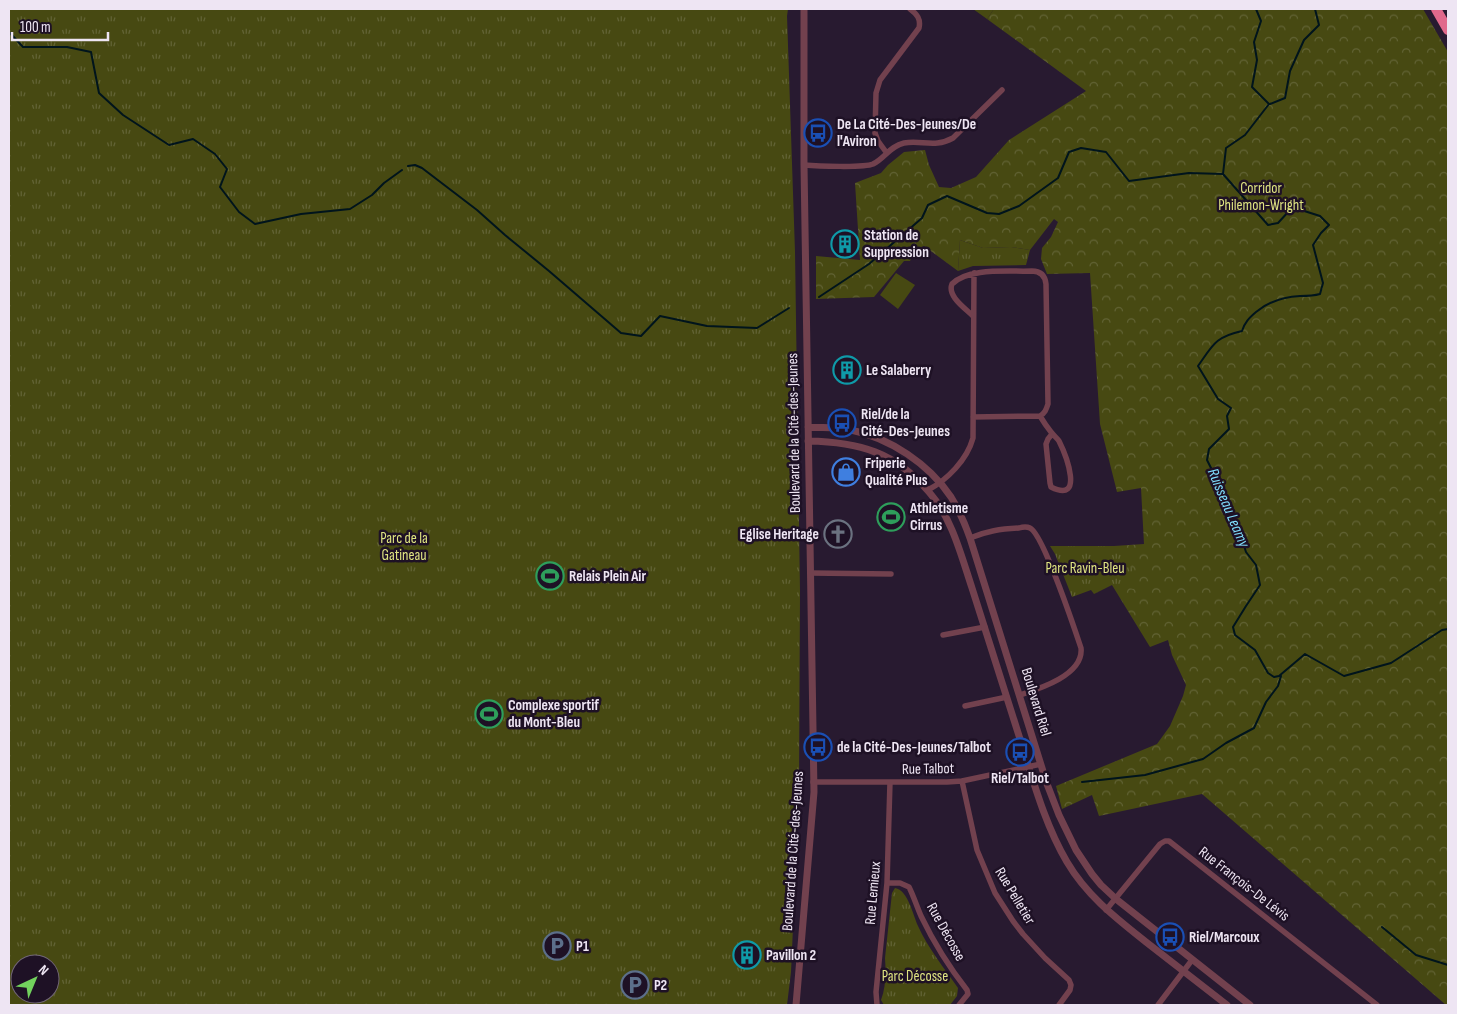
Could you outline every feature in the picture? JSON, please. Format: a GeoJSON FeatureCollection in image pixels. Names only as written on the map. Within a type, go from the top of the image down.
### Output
{"type":"FeatureCollection","features":[{"type":"Feature","properties":{"kind":"highway"},"geometry":{"type":"LineString","coordinates":[[1436,9],[1448,30]]}},
{"type":"Feature","properties":{"kind":"street","name":"Boulevard de la Cité-des-Jeunes"},"geometry":{"type":"LineString","coordinates":[[796,1005],[814,782],[804,165],[804,9]]}},
{"type":"Feature","properties":{"kind":"street"},"geometry":{"type":"LineString","coordinates":[[886,152],[878,141],[876,134],[876,89],[880,80],[919,28],[920,20],[910,9]]}},
{"type":"Feature","properties":{"kind":"street"},"geometry":{"type":"LineString","coordinates":[[804,165],[869,165],[902,143],[935,144],[947,141],[953,138],[1002,90]]}},
{"type":"Feature","properties":{"kind":"street"},"geometry":{"type":"LineString","coordinates":[[973,417],[1040,416],[1044,413],[1048,404],[1046,280],[1037,271],[974,274],[955,280],[950,287],[951,292],[974,316]]}},
{"type":"Feature","properties":{"kind":"street"},"geometry":{"type":"LineString","coordinates":[[928,490],[940,483],[968,452],[973,438],[974,274]]}},
{"type":"Feature","properties":{"kind":"street"},"geometry":{"type":"LineString","coordinates":[[1040,416],[1052,434],[1057,438],[1071,476],[1072,482],[1068,488],[1062,491],[1051,487],[1050,482],[1046,444],[1052,434]]}},
{"type":"Feature","properties":{"kind":"street","name":"Boulevard Riel"},"geometry":{"type":"LineString","coordinates":[[808,427],[847,429],[881,440],[909,455],[922,465],[951,497],[970,538],[1040,764],[1059,815],[1076,850],[1092,874],[1116,900],[1250,1005]]}},
{"type":"Feature","properties":{"kind":"street","name":"Boulevard Riel"},"geometry":{"type":"LineString","coordinates":[[808,441],[841,442],[873,450],[902,467],[928,490],[938,503],[952,530],[1029,767],[1052,831],[1066,860],[1084,888],[1106,910],[1227,1005]]}},
{"type":"Feature","properties":{"kind":"street"},"geometry":{"type":"LineString","coordinates":[[970,538],[1002,528],[1026,527],[1034,530],[1062,594],[1081,648],[1081,655],[1077,664],[1058,680],[1047,686],[1020,695]]}},
{"type":"Feature","properties":{"kind":"street"},"geometry":{"type":"LineString","coordinates":[[810,573],[891,574]]}},
{"type":"Feature","properties":{"kind":"street"},"geometry":{"type":"LineString","coordinates":[[942,636],[985,627]]}},
{"type":"Feature","properties":{"kind":"street"},"geometry":{"type":"LineString","coordinates":[[965,706],[1007,697]]}},
{"type":"Feature","properties":{"kind":"street","name":"Rue Talbot"},"geometry":{"type":"LineString","coordinates":[[814,782],[946,782],[1040,764]]}},
{"type":"Feature","properties":{"kind":"street","name":"Rue Pelletier"},"geometry":{"type":"LineString","coordinates":[[962,780],[977,850],[995,893],[1023,934],[1069,980],[1070,990],[1059,1005]]}},
{"type":"Feature","properties":{"kind":"street","name":"Rue Lemieux"},"geometry":{"type":"LineString","coordinates":[[877,1005],[876,992],[887,883],[890,782]]}},
{"type":"Feature","properties":{"kind":"street","name":"Rue François-De Lévis"},"geometry":{"type":"LineString","coordinates":[[1106,910],[1160,844],[1169,841],[1377,1005]]}},
{"type":"Feature","properties":{"kind":"street","name":"Rue Décosse"},"geometry":{"type":"LineString","coordinates":[[887,883],[900,883],[909,887],[920,915],[937,947],[967,990],[968,994],[959,1005]]}},
{"type":"Feature","properties":{"kind":"street"},"geometry":{"type":"LineString","coordinates":[[1158,1005],[1192,960]]}},
{"type":"Feature","properties":{"kind":"green space","name":"Parc de la Gatineau"},"geometry":{"type":"Polygon","coordinates":[[[9,9],[788,9],[795,252],[800,592],[799,792],[791,972],[787,1005],[9,1005],[9,9]]]}},
{"type":"Feature","properties":{"kind":"green space"},"geometry":{"type":"Polygon","coordinates":[[[973,9],[994,9],[987,19],[973,9]]]}},
{"type":"Feature","properties":{"kind":"green space","name":"Corridor Philemon-Wright"},"geometry":{"type":"Polygon","coordinates":[[[994,9],[1423,9],[1448,52],[1448,1005],[1202,794],[1099,816],[1092,795],[1062,809],[1056,786],[1157,744],[1170,726],[1186,685],[1172,655],[1168,640],[1150,647],[1112,585],[1114,546],[1144,544],[1141,488],[1117,492],[1100,424],[1090,273],[1047,274],[1041,259],[1042,248],[1051,237],[1058,222],[1054,219],[1030,250],[1011,247],[983,248],[960,240],[958,271],[924,246],[914,253],[910,261],[904,261],[874,297],[816,299],[816,256],[860,260],[855,183],[881,173],[904,152],[925,150],[929,165],[939,187],[951,188],[976,177],[1009,140],[1086,91],[987,19],[994,9]]]}},
{"type":"Feature","properties":{"kind":"green space"},"geometry":{"type":"Polygon","coordinates":[[[960,240],[983,248],[1011,247],[1030,250],[1026,265],[973,266],[958,271],[960,240]]]}},
{"type":"Feature","properties":{"kind":"green space"},"geometry":{"type":"Polygon","coordinates":[[[896,273],[915,285],[898,309],[880,295],[896,273]]]}},
{"type":"Feature","properties":{"kind":"green space","name":"Parc Ravin-Bleu"},"geometry":{"type":"Polygon","coordinates":[[[1050,546],[1114,546],[1130,550],[1134,589],[1112,585],[1094,594],[1091,590],[1072,597],[1050,546]]]}},
{"type":"Feature","properties":{"kind":"green space","name":"Parc Décosse"},"geometry":{"type":"Polygon","coordinates":[[[895,888],[900,890],[907,898],[926,942],[958,988],[957,996],[950,1005],[884,1005],[881,1000],[885,985],[885,958],[892,893],[895,888]]]}},
{"type":"Feature","properties":{"kind":"waterway","name":"Ruisseau Leamy"},"geometry":{"type":"LineString","coordinates":[[1256,9],[1261,21],[1254,42],[1257,60],[1252,87],[1269,104],[1245,135],[1226,148],[1223,174],[1268,225],[1278,223],[1289,211],[1298,209],[1320,216],[1329,225],[1313,245],[1323,283],[1320,294],[1288,297],[1266,305],[1249,318],[1242,331],[1226,336],[1215,343],[1198,366],[1218,399],[1231,408],[1227,416],[1229,429],[1209,449],[1207,460],[1222,490],[1228,512],[1239,530],[1246,552],[1256,565],[1260,585],[1233,627],[1235,635],[1255,650],[1268,673],[1274,677],[1279,676],[1305,654],[1344,676],[1391,663],[1442,630],[1448,629]]}},
{"type":"Feature","properties":{"kind":"waterway"},"geometry":{"type":"LineString","coordinates":[[1270,104],[1285,98],[1290,71],[1304,40],[1319,25],[1315,9]]}},
{"type":"Feature","properties":{"kind":"waterway"},"geometry":{"type":"LineString","coordinates":[[9,32],[23,47],[67,47],[91,52],[99,93],[123,115],[169,145],[193,139],[215,154],[227,169],[220,187],[239,212],[255,224],[301,214],[350,209],[372,195],[384,183],[402,170]]}},
{"type":"Feature","properties":{"kind":"waterway"},"geometry":{"type":"LineString","coordinates":[[819,297],[869,264],[922,218],[928,205],[947,196],[987,213],[999,214],[1019,206],[1058,178],[1069,152],[1081,148],[1106,152],[1129,181],[1189,173],[1223,174]]}},
{"type":"Feature","properties":{"kind":"waterway"},"geometry":{"type":"LineString","coordinates":[[408,166],[415,165],[422,168],[477,210],[621,333],[641,336],[660,316],[707,326],[757,328],[789,308]]}},
{"type":"Feature","properties":{"kind":"waterway"},"geometry":{"type":"LineString","coordinates":[[1082,782],[1145,775],[1203,759],[1226,743],[1254,728],[1266,702],[1278,686],[1281,676]]}},
{"type":"Feature","properties":{"kind":"waterway"},"geometry":{"type":"LineString","coordinates":[[1382,927],[1416,955],[1448,965]]}},
{"type":"Feature","properties":{"kind":"place","name":"De La Cité-Des-Jeunes/De l'Aviron"},"geometry":{"type":"Point","coordinates":[818,133]}},
{"type":"Feature","properties":{"kind":"place","name":"Station de Suppression"},"geometry":{"type":"Point","coordinates":[845,244]}},
{"type":"Feature","properties":{"kind":"place","name":"Le Salaberry"},"geometry":{"type":"Point","coordinates":[847,370]}},
{"type":"Feature","properties":{"kind":"place","name":"Riel/de la Cité-Des-Jeunes"},"geometry":{"type":"Point","coordinates":[842,423]}},
{"type":"Feature","properties":{"kind":"place","name":"Friperie Qualité Plus"},"geometry":{"type":"Point","coordinates":[846,472]}},
{"type":"Feature","properties":{"kind":"place","name":"Athletisme Cirrus"},"geometry":{"type":"Point","coordinates":[891,517]}},
{"type":"Feature","properties":{"kind":"place","name":"Eglise Heritage"},"geometry":{"type":"Point","coordinates":[838,534]}},
{"type":"Feature","properties":{"kind":"place","name":"Relais Plein Air"},"geometry":{"type":"Point","coordinates":[550,576]}},
{"type":"Feature","properties":{"kind":"place","name":"Complexe sportif du Mont-Bleu"},"geometry":{"type":"Point","coordinates":[489,714]}},
{"type":"Feature","properties":{"kind":"place","name":"de la Cité-Des-Jeunes/Talbot"},"geometry":{"type":"Point","coordinates":[818,747]}},
{"type":"Feature","properties":{"kind":"place","name":"Riel/Talbot"},"geometry":{"type":"Point","coordinates":[1020,752]}},
{"type":"Feature","properties":{"kind":"place","name":"Riel/Marcoux"},"geometry":{"type":"Point","coordinates":[1170,937]}},
{"type":"Feature","properties":{"kind":"place","name":"P1"},"geometry":{"type":"Point","coordinates":[557,946]}},
{"type":"Feature","properties":{"kind":"place","name":"Pavillon 2"},"geometry":{"type":"Point","coordinates":[747,955]}},
{"type":"Feature","properties":{"kind":"place","name":"P2"},"geometry":{"type":"Point","coordinates":[635,985]}}]}
